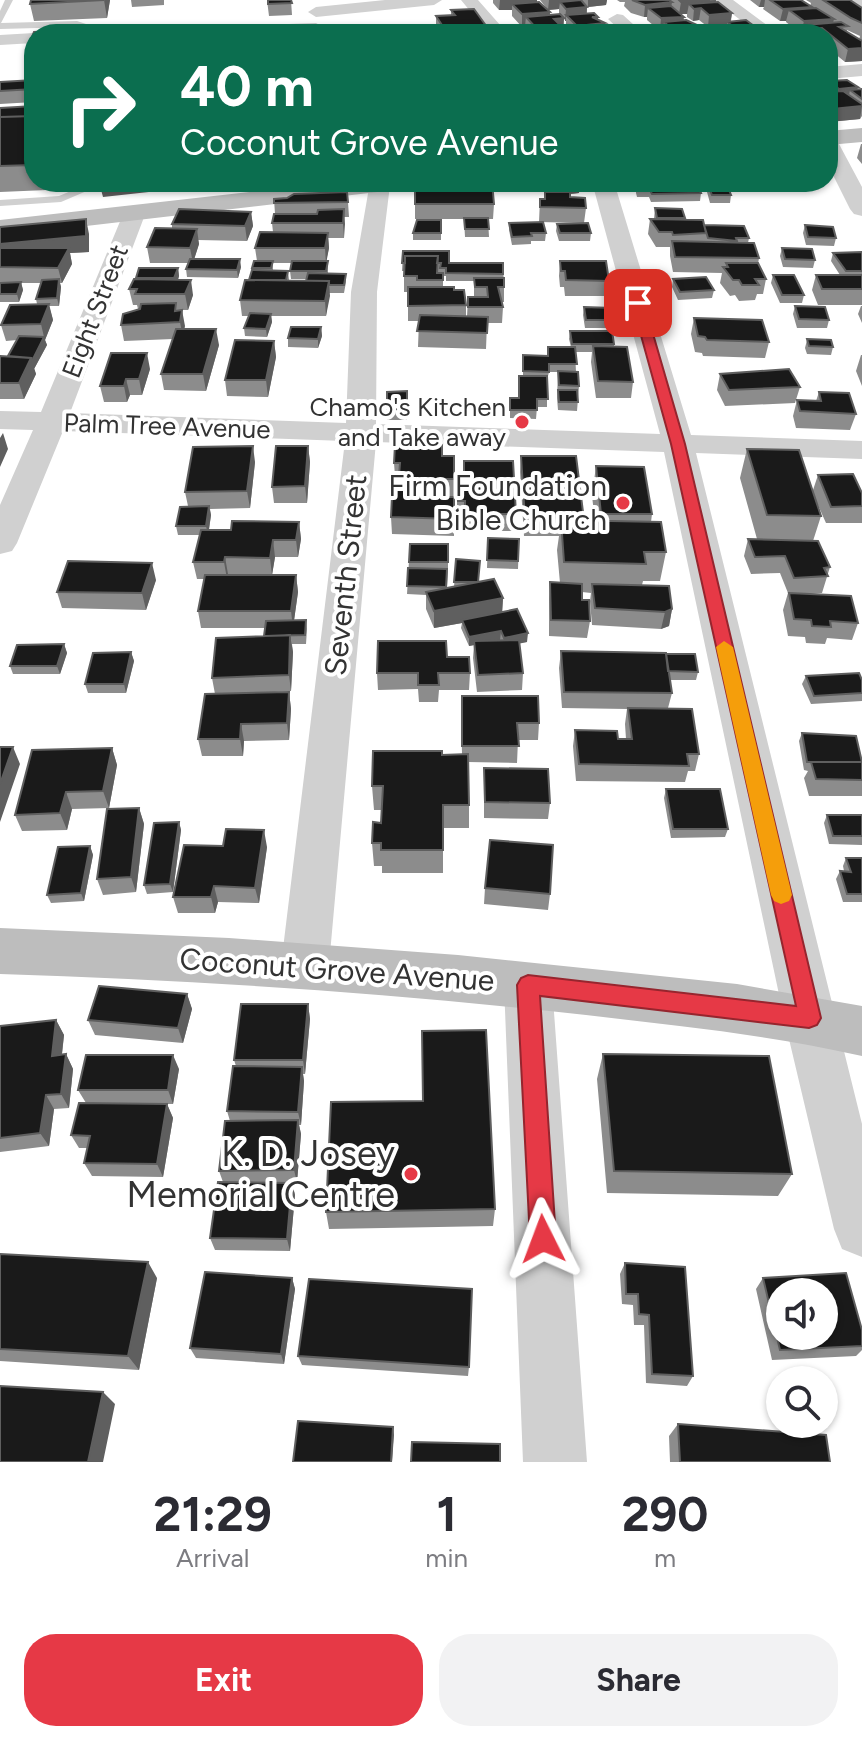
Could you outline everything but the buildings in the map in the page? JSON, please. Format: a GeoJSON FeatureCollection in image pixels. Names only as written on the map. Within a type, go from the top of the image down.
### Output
{"type":"FeatureCollection","features":[{"type":"Feature","properties":{"kind":"main road"},"geometry":{"type":"LineString","coordinates":[[838,139],[862,135]]}},
{"type":"Feature","properties":{"kind":"main road"},"geometry":{"type":"LineString","coordinates":[[0,228],[311,192]]}},
{"type":"Feature","properties":{"kind":"main road","name":"Coconut Grove Avenue"},"geometry":{"type":"LineString","coordinates":[[0,951],[305,965],[528,985],[809,1018],[862,1031]]}},
{"type":"Feature","properties":{"kind":"street"},"geometry":{"type":"LineString","coordinates":[[251,24],[316,18],[434,0]]}},
{"type":"Feature","properties":{"kind":"street"},"geometry":{"type":"LineString","coordinates":[[469,0],[490,24]]}},
{"type":"Feature","properties":{"kind":"street"},"geometry":{"type":"LineString","coordinates":[[722,0],[756,24]]}},
{"type":"Feature","properties":{"kind":"street"},"geometry":{"type":"LineString","coordinates":[[851,0],[862,6]]}},
{"type":"Feature","properties":{"kind":"street"},"geometry":{"type":"LineString","coordinates":[[617,19],[623,24]]}},
{"type":"Feature","properties":{"kind":"street"},"geometry":{"type":"LineString","coordinates":[[0,40],[24,39]]}},
{"type":"Feature","properties":{"kind":"street"},"geometry":{"type":"LineString","coordinates":[[838,72],[862,70]]}},
{"type":"Feature","properties":{"kind":"street"},"geometry":{"type":"LineString","coordinates":[[838,161],[862,209]]}},
{"type":"Feature","properties":{"kind":"street","name":"Seventh Street"},"geometry":{"type":"LineString","coordinates":[[305,965],[361,434],[364,292],[389,192]]}},
{"type":"Feature","properties":{"kind":"street"},"geometry":{"type":"LineString","coordinates":[[606,192],[678,444],[809,1018],[862,1229]]}},
{"type":"Feature","properties":{"kind":"street","name":"Eight Street"},"geometry":{"type":"LineString","coordinates":[[0,543],[52,422],[134,212]]}},
{"type":"Feature","properties":{"kind":"street","name":"Palm Tree Avenue"},"geometry":{"type":"LineString","coordinates":[[0,420],[862,450]]}},
{"type":"Feature","properties":{"kind":"street"},"geometry":{"type":"LineString","coordinates":[[528,985],[555,1462]]}},
{"type":"Feature","properties":{"kind":"lane"},"geometry":{"type":"LineString","coordinates":[[9,0],[0,23],[77,24]]}},
{"type":"Feature","properties":{"kind":"lane"},"geometry":{"type":"LineString","coordinates":[[0,203],[61,199],[78,192]]}},
{"type":"Feature","properties":{"kind":"slow traffic"},"geometry":{"type":"LineString","coordinates":[[724,647],[781,895]]}},
{"type":"Feature","properties":{"kind":"place","name":"Chamo's Kitchen and Take away"},"geometry":{"type":"Point","coordinates":[522,422]}},
{"type":"Feature","properties":{"kind":"place","name":"Firm Foundation Bible Church"},"geometry":{"type":"Point","coordinates":[623,503]}},
{"type":"Feature","properties":{"kind":"place","name":"K. D. Josey Memorial Centre"},"geometry":{"type":"Point","coordinates":[411,1174]}},
{"type":"Feature","properties":{"kind":"route"},"geometry":{"type":"LineString","coordinates":[[543,1239],[528,985],[809,1018],[678,444],[638,303]]}}]}
